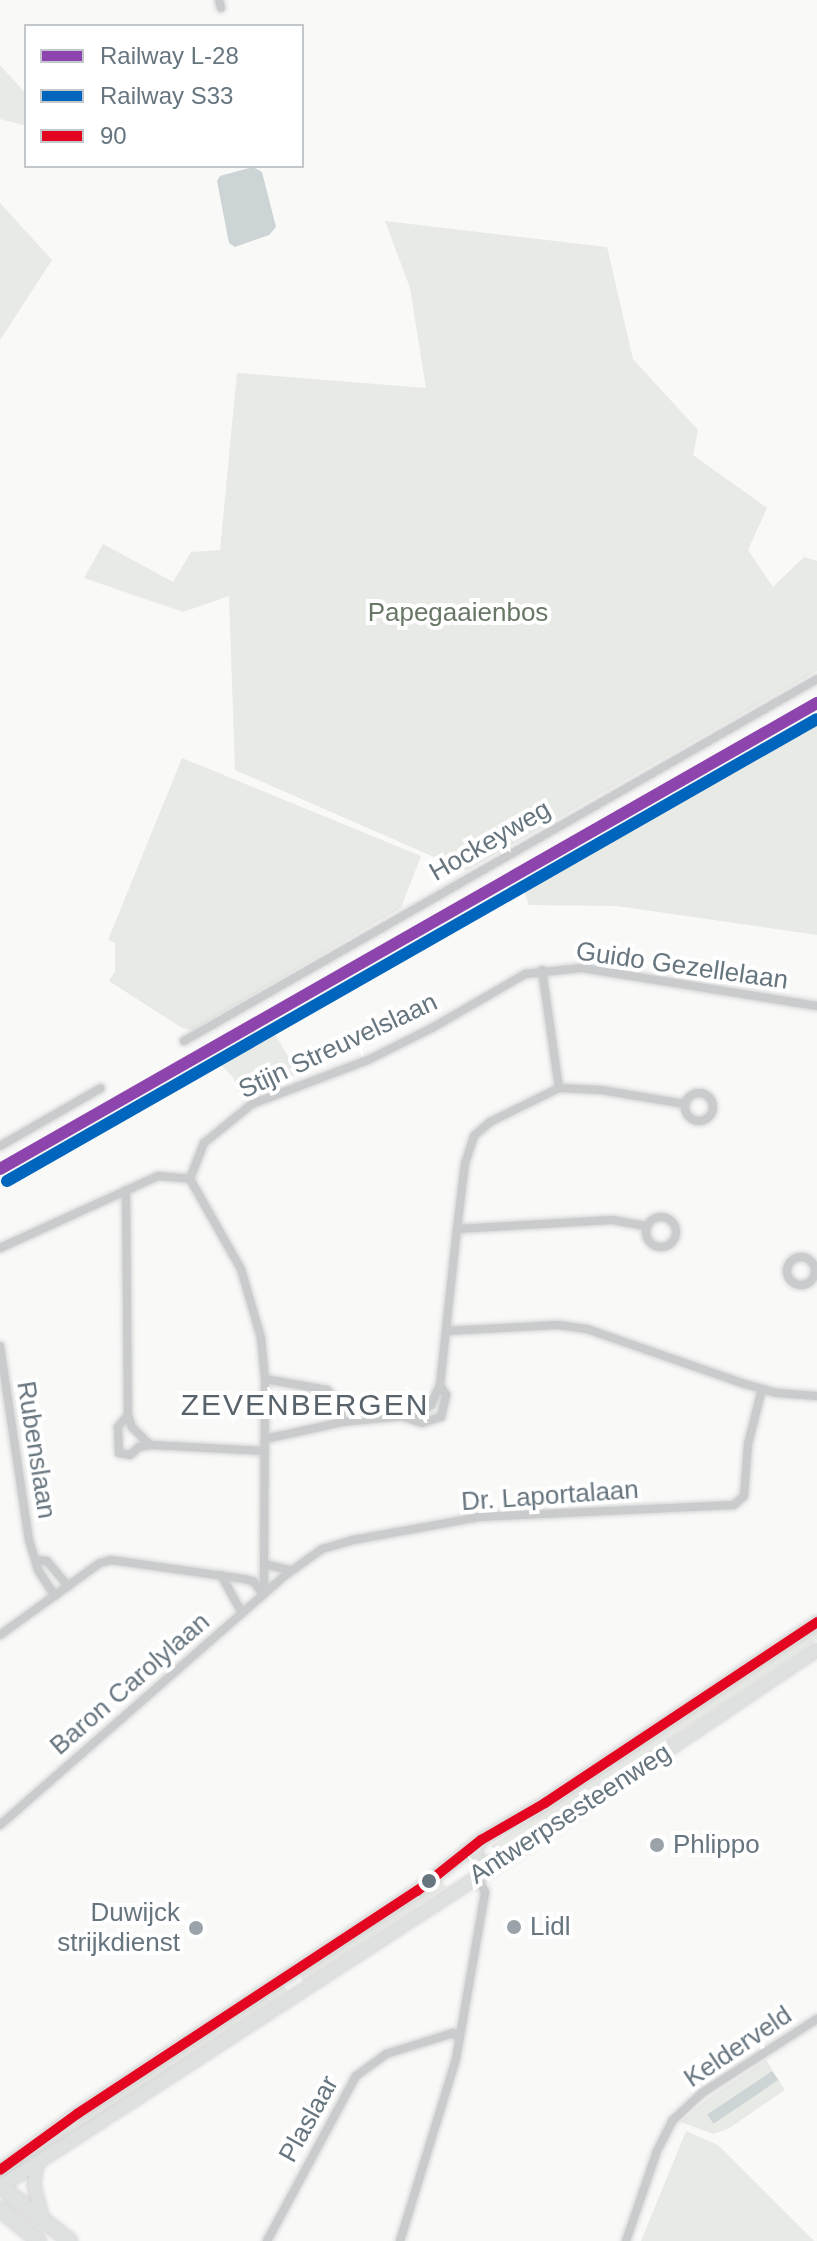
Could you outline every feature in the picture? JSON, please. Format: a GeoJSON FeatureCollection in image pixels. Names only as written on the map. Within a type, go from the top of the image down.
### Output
{"type":"FeatureCollection","features":[{"type":"Feature","properties":{"kind":"highway"},"geometry":{"type":"LineString","coordinates":[[0,2186],[70,2241]]}},
{"type":"Feature","properties":{"kind":"highway"},"geometry":{"type":"LineString","coordinates":[[0,2209],[39,2241]]}},
{"type":"Feature","properties":{"kind":"main road","name":"Antwerpsesteenweg"},"geometry":{"type":"LineString","coordinates":[[0,2170],[417,1891],[481,1840],[545,1803],[817,1622]]}},
{"type":"Feature","properties":{"kind":"main road","name":"Antwerpsesteenweg"},"geometry":{"type":"LineString","coordinates":[[0,2186],[496,1864],[817,1650]]}},
{"type":"Feature","properties":{"kind":"main road"},"geometry":{"type":"LineString","coordinates":[[481,1840],[475,1852],[477,1861],[485,1865],[496,1864]]}},
{"type":"Feature","properties":{"kind":"main road"},"geometry":{"type":"LineString","coordinates":[[295,1970],[292,1979],[296,1985],[304,1987]]}},
{"type":"Feature","properties":{"kind":"main road"},"geometry":{"type":"LineString","coordinates":[[0,2155],[24,2152]]}},
{"type":"Feature","properties":{"kind":"main road"},"geometry":{"type":"LineString","coordinates":[[37,2163],[34,2185],[42,2217]]}},
{"type":"Feature","properties":{"kind":"street","name":"Hockeyweg"},"geometry":{"type":"LineString","coordinates":[[184,1041],[817,679]]}},
{"type":"Feature","properties":{"kind":"street","name":"Guido Gezellelaan"},"geometry":{"type":"LineString","coordinates":[[542,970],[593,969],[817,1006]]}},
{"type":"Feature","properties":{"kind":"street"},"geometry":{"type":"LineString","coordinates":[[542,970],[559,1088]]}},
{"type":"Feature","properties":{"kind":"street","name":"Stijn Streuvelslaan"},"geometry":{"type":"LineString","coordinates":[[190,1179],[204,1143],[252,1104],[368,1060],[432,1028],[508,982],[542,970]]}},
{"type":"Feature","properties":{"kind":"street"},"geometry":{"type":"LineString","coordinates":[[0,1146],[101,1088]]}},
{"type":"Feature","properties":{"kind":"street"},"geometry":{"type":"LineString","coordinates":[[265,1439],[342,1422],[404,1417],[422,1412],[431,1405],[440,1385],[465,1163],[474,1136],[490,1122],[559,1088],[601,1090],[685,1104]]}},
{"type":"Feature","properties":{"kind":"street"},"geometry":{"type":"LineString","coordinates":[[0,1248],[158,1176],[190,1179],[225,1236],[246,1282],[261,1338],[265,1379],[264,1594]]}},
{"type":"Feature","properties":{"kind":"street"},"geometry":{"type":"LineString","coordinates":[[126,1190],[128,1415],[137,1435],[150,1445]]}},
{"type":"Feature","properties":{"kind":"street"},"geometry":{"type":"LineString","coordinates":[[457,1229],[612,1220],[647,1226]]}},
{"type":"Feature","properties":{"kind":"street"},"geometry":{"type":"LineString","coordinates":[[446,1331],[558,1325],[587,1329],[762,1389],[817,1396]]}},
{"type":"Feature","properties":{"kind":"street","name":"Rubenslaan"},"geometry":{"type":"LineString","coordinates":[[0,1346],[29,1540],[38,1570],[55,1596]]}},
{"type":"Feature","properties":{"kind":"street"},"geometry":{"type":"LineString","coordinates":[[265,1379],[327,1390],[340,1404],[342,1422]]}},
{"type":"Feature","properties":{"kind":"street"},"geometry":{"type":"LineString","coordinates":[[404,1417],[422,1423],[441,1417],[446,1395],[440,1385]]}},
{"type":"Feature","properties":{"kind":"street","name":"Dr. Laportalaan"},"geometry":{"type":"LineString","coordinates":[[264,1594],[291,1570],[315,1554],[340,1543],[479,1517],[734,1505],[744,1496],[748,1444],[762,1389]]}},
{"type":"Feature","properties":{"kind":"street"},"geometry":{"type":"LineString","coordinates":[[128,1415],[118,1427],[119,1453],[130,1455],[139,1447],[150,1445],[265,1451]]}},
{"type":"Feature","properties":{"kind":"street"},"geometry":{"type":"LineString","coordinates":[[0,1635],[100,1563],[117,1559],[253,1581],[264,1594]]}},
{"type":"Feature","properties":{"kind":"street"},"geometry":{"type":"LineString","coordinates":[[37,1560],[47,1561],[68,1586]]}},
{"type":"Feature","properties":{"kind":"street"},"geometry":{"type":"LineString","coordinates":[[264,1564],[291,1570]]}},
{"type":"Feature","properties":{"kind":"street"},"geometry":{"type":"LineString","coordinates":[[221,1575],[242,1613]]}},
{"type":"Feature","properties":{"kind":"street","name":"Baron Carolylaan"},"geometry":{"type":"LineString","coordinates":[[0,1825],[264,1594]]}},
{"type":"Feature","properties":{"kind":"street"},"geometry":{"type":"LineString","coordinates":[[400,2241],[441,2116],[459,2038],[485,1892],[476,1875]]}},
{"type":"Feature","properties":{"kind":"street","name":"Kelderveld"},"geometry":{"type":"LineString","coordinates":[[626,2241],[657,2151],[672,2121],[702,2093],[817,2019]]}},
{"type":"Feature","properties":{"kind":"street","name":"Plaslaar"},"geometry":{"type":"LineString","coordinates":[[267,2241],[356,2076],[386,2054],[453,2033],[459,2038]]}},
{"type":"Feature","properties":{"kind":"green space"},"geometry":{"type":"Polygon","coordinates":[[[0,65],[24,92],[24,125],[0,119],[0,65]]]}},
{"type":"Feature","properties":{"kind":"green space"},"geometry":{"type":"Polygon","coordinates":[[[0,203],[52,260],[0,340],[0,203]]]}},
{"type":"Feature","properties":{"kind":"green space","name":"Papegaaienbos"},"geometry":{"type":"Polygon","coordinates":[[[385,221],[607,247],[633,359],[698,430],[693,455],[767,508],[748,550],[773,587],[804,557],[817,561],[817,671],[466,871],[235,770],[229,596],[183,612],[84,578],[103,544],[173,582],[191,552],[220,550],[237,373],[426,388],[410,288],[385,221]]]}},
{"type":"Feature","properties":{"kind":"green space"},"geometry":{"type":"Polygon","coordinates":[[[817,717],[817,935],[617,906],[529,905],[522,885],[817,717]]]}},
{"type":"Feature","properties":{"kind":"green space"},"geometry":{"type":"Polygon","coordinates":[[[182,758],[421,856],[401,908],[193,1030],[182,1028],[109,981],[115,971],[115,943],[108,940],[182,758]]]}},
{"type":"Feature","properties":{"kind":"green space"},"geometry":{"type":"Polygon","coordinates":[[[269,1024],[298,1073],[241,1099],[233,1077],[213,1057],[269,1024]]]}},
{"type":"Feature","properties":{"kind":"green space"},"geometry":{"type":"Polygon","coordinates":[[[817,1630],[817,1640],[498,1855],[491,1846],[817,1630]]]}},
{"type":"Feature","properties":{"kind":"green space"},"geometry":{"type":"Polygon","coordinates":[[[440,1878],[446,1887],[303,1982],[299,1974],[426,1892],[440,1878]]]}},
{"type":"Feature","properties":{"kind":"green space"},"geometry":{"type":"Polygon","coordinates":[[[283,1985],[288,1991],[17,2170],[14,2166],[75,2126],[84,2115],[283,1985]]]}},
{"type":"Feature","properties":{"kind":"green space"},"geometry":{"type":"Polygon","coordinates":[[[766,2060],[785,2090],[728,2129],[713,2134],[681,2122],[707,2099],[766,2060]]]}},
{"type":"Feature","properties":{"kind":"green space"},"geometry":{"type":"Polygon","coordinates":[[[686,2131],[718,2145],[814,2241],[641,2241],[686,2131]]]}},
{"type":"Feature","properties":{"kind":"shaded area"},"geometry":{"type":"Polygon","coordinates":[[[249,168],[262,172],[276,227],[269,235],[235,247],[229,243],[217,181],[220,176],[249,168]]]}},
{"type":"Feature","properties":{"kind":"shaded area"},"geometry":{"type":"Polygon","coordinates":[[[772,2071],[778,2080],[713,2124],[707,2115],[772,2071]]]}},
{"type":"Feature","properties":{"kind":"rail line","name":"L-28"},"geometry":{"type":"LineString","coordinates":[[0,1169],[817,703]]}},
{"type":"Feature","properties":{"kind":"rail line","name":"S33"},"geometry":{"type":"LineString","coordinates":[[7,1181],[817,719]]}},
{"type":"Feature","properties":{"kind":"transit line","name":"90"},"geometry":{"type":"LineString","coordinates":[[0,2170],[77,2114],[417,1891],[481,1840],[545,1803],[817,1622]]}},
{"type":"Feature","properties":{"kind":"place","name":"Phlippo"},"geometry":{"type":"Point","coordinates":[657,1845]}},
{"type":"Feature","properties":{"kind":"place","name":"Lidl"},"geometry":{"type":"Point","coordinates":[514,1927]}},
{"type":"Feature","properties":{"kind":"place","name":"Duwijck strijkdienst"},"geometry":{"type":"Point","coordinates":[196,1928]}},
{"type":"Feature","properties":{"kind":"district","name":"ZEVENBERGEN"},"geometry":{"type":"Point","coordinates":[305,1405]}}]}
